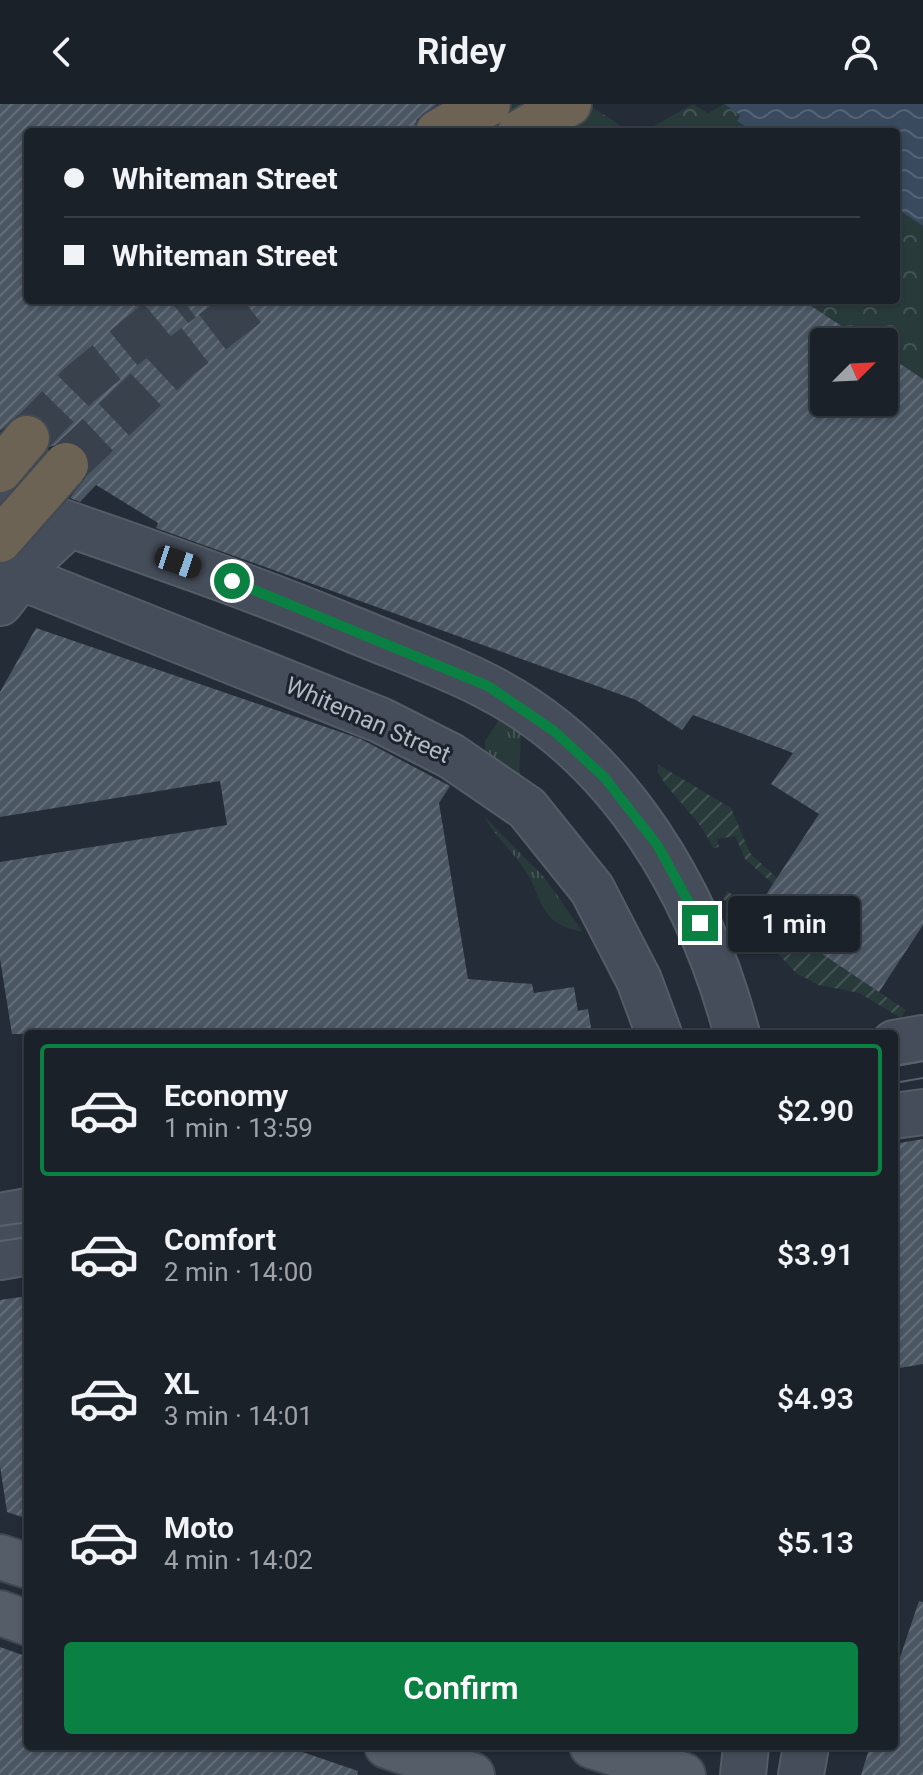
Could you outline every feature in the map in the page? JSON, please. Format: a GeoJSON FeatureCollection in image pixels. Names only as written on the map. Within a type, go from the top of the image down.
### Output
{"type":"FeatureCollection","features":[{"type":"Feature","properties":{"kind":"highway"},"geometry":{"type":"LineString","coordinates":[[445,128],[488,104]]}},
{"type":"Feature","properties":{"kind":"highway"},"geometry":{"type":"LineString","coordinates":[[527,128],[569,104]]}},
{"type":"Feature","properties":{"kind":"highway"},"geometry":{"type":"LineString","coordinates":[[5,572],[66,465]]}},
{"type":"Feature","properties":{"kind":"main road"},"geometry":{"type":"LineString","coordinates":[[0,1557],[24,1565]]}},
{"type":"Feature","properties":{"kind":"main road"},"geometry":{"type":"LineString","coordinates":[[0,1613],[24,1622]]}},
{"type":"Feature","properties":{"kind":"main road"},"geometry":{"type":"LineString","coordinates":[[399,1750],[472,1775]]}},
{"type":"Feature","properties":{"kind":"main road"},"geometry":{"type":"LineString","coordinates":[[605,1750],[683,1775]]}},
{"type":"Feature","properties":{"kind":"street"},"geometry":{"type":"LineString","coordinates":[[0,500],[259,590],[488,686],[554,731],[604,777],[666,858],[711,949],[736,1030]]}},
{"type":"Feature","properties":{"kind":"street"},"geometry":{"type":"LineString","coordinates":[[5,572],[69,525]]}},
{"type":"Feature","properties":{"kind":"street","name":"Whiteman Street"},"geometry":{"type":"LineString","coordinates":[[5,572],[380,720],[451,756],[527,808],[592,889],[639,980],[658,1030]]}},
{"type":"Feature","properties":{"kind":"street"},"geometry":{"type":"LineString","coordinates":[[898,1042],[923,1038]]}},
{"type":"Feature","properties":{"kind":"street"},"geometry":{"type":"LineString","coordinates":[[898,1115],[923,1112]]}},
{"type":"Feature","properties":{"kind":"street"},"geometry":{"type":"LineString","coordinates":[[0,1216],[24,1212]]}},
{"type":"Feature","properties":{"kind":"street"},"geometry":{"type":"LineString","coordinates":[[0,1257],[24,1253]]}},
{"type":"Feature","properties":{"kind":"street"},"geometry":{"type":"LineString","coordinates":[[743,1775],[746,1750]]}},
{"type":"Feature","properties":{"kind":"street"},"geometry":{"type":"LineString","coordinates":[[801,1775],[805,1750]]}},
{"type":"Feature","properties":{"kind":"green space"},"geometry":{"type":"Polygon","coordinates":[[[501,104],[587,104],[625,128],[538,128],[501,104]]]}},
{"type":"Feature","properties":{"kind":"green space"},"geometry":{"type":"Polygon","coordinates":[[[693,104],[708,113],[724,104],[740,115],[737,121],[747,128],[650,128],[693,104]]]}},
{"type":"Feature","properties":{"kind":"green space"},"geometry":{"type":"Polygon","coordinates":[[[900,211],[923,226],[923,379],[898,362],[898,328],[845,328],[808,304],[900,304],[900,211]]]}},
{"type":"Feature","properties":{"kind":"green space"},"geometry":{"type":"Polygon","coordinates":[[[499,720],[521,731],[519,782],[485,754],[485,741],[499,720]]]}},
{"type":"Feature","properties":{"kind":"green space"},"geometry":{"type":"Polygon","coordinates":[[[659,765],[731,808],[750,853],[777,878],[773,884],[745,859],[735,836],[717,839],[719,847],[713,848],[701,827],[664,782],[657,771],[659,765]]]}},
{"type":"Feature","properties":{"kind":"green space"},"geometry":{"type":"Polygon","coordinates":[[[484,816],[544,877],[583,932],[556,922],[549,915],[522,866],[484,816]]]}},
{"type":"Feature","properties":{"kind":"green space"},"geometry":{"type":"Polygon","coordinates":[[[727,891],[906,1010],[901,1018],[859,993],[819,985],[796,973],[770,945],[760,925],[723,899],[727,891]]]}},
{"type":"Feature","properties":{"kind":"water"},"geometry":{"type":"Polygon","coordinates":[[[724,104],[923,104],[923,226],[900,211],[900,128],[747,128],[737,121],[740,115],[724,104]]]}},
{"type":"Feature","properties":{"kind":"building"},"geometry":{"type":"Polygon","coordinates":[[[0,104],[437,104],[417,119],[414,128],[24,128],[24,304],[808,304],[845,328],[810,328],[810,416],[898,416],[898,362],[923,379],[923,925],[879,992],[756,910],[819,814],[771,784],[793,753],[693,715],[682,730],[636,700],[156,528],[158,523],[96,485],[80,502],[70,498],[90,471],[90,458],[83,447],[70,440],[50,447],[50,429],[42,418],[32,414],[18,415],[0,431],[0,104]]]}},
{"type":"Feature","properties":{"kind":"building"},"geometry":{"type":"Polygon","coordinates":[[[36,628],[361,739],[450,786],[439,803],[468,979],[532,984],[534,993],[574,987],[578,1011],[588,1009],[591,1030],[24,1030],[24,1034],[12,1034],[0,959],[0,862],[227,825],[220,781],[0,817],[0,692],[36,628]]]}},
{"type":"Feature","properties":{"kind":"building"},"geometry":{"type":"Polygon","coordinates":[[[923,1139],[923,1364],[898,1368],[898,1143],[923,1139]]]}},
{"type":"Feature","properties":{"kind":"building"},"geometry":{"type":"Polygon","coordinates":[[[24,1297],[24,1518],[7,1512],[0,1466],[0,1300],[24,1297]]]}},
{"type":"Feature","properties":{"kind":"building"},"geometry":{"type":"Polygon","coordinates":[[[919,1601],[923,1602],[923,1775],[861,1775],[869,1750],[898,1750],[898,1663],[919,1601]]]}},
{"type":"Feature","properties":{"kind":"building"},"geometry":{"type":"Polygon","coordinates":[[[0,1647],[24,1656],[24,1750],[297,1750],[358,1771],[357,1775],[0,1775],[0,1647]]]}},
{"type":"Feature","properties":{"kind":"tunnel"},"geometry":{"type":"LineString","coordinates":[[27,438],[79,385],[177,304]]}},
{"type":"Feature","properties":{"kind":"tunnel"},"geometry":{"type":"LineString","coordinates":[[66,465],[180,357],[249,304]]}},
{"type":"Feature","properties":{"kind":"tram line"},"geometry":{"type":"LineString","coordinates":[[898,1065],[923,1061]]}},
{"type":"Feature","properties":{"kind":"tram line"},"geometry":{"type":"LineString","coordinates":[[898,1082],[923,1078]]}},
{"type":"Feature","properties":{"kind":"tram line"},"geometry":{"type":"LineString","coordinates":[[0,1226],[24,1223]]}},
{"type":"Feature","properties":{"kind":"tram line"},"geometry":{"type":"LineString","coordinates":[[0,1241],[24,1238]]}},
{"type":"Feature","properties":{"kind":"route"},"geometry":{"type":"LineString","coordinates":[[232,581],[488,686],[554,731],[604,777],[658,846],[700,923]]}}]}
